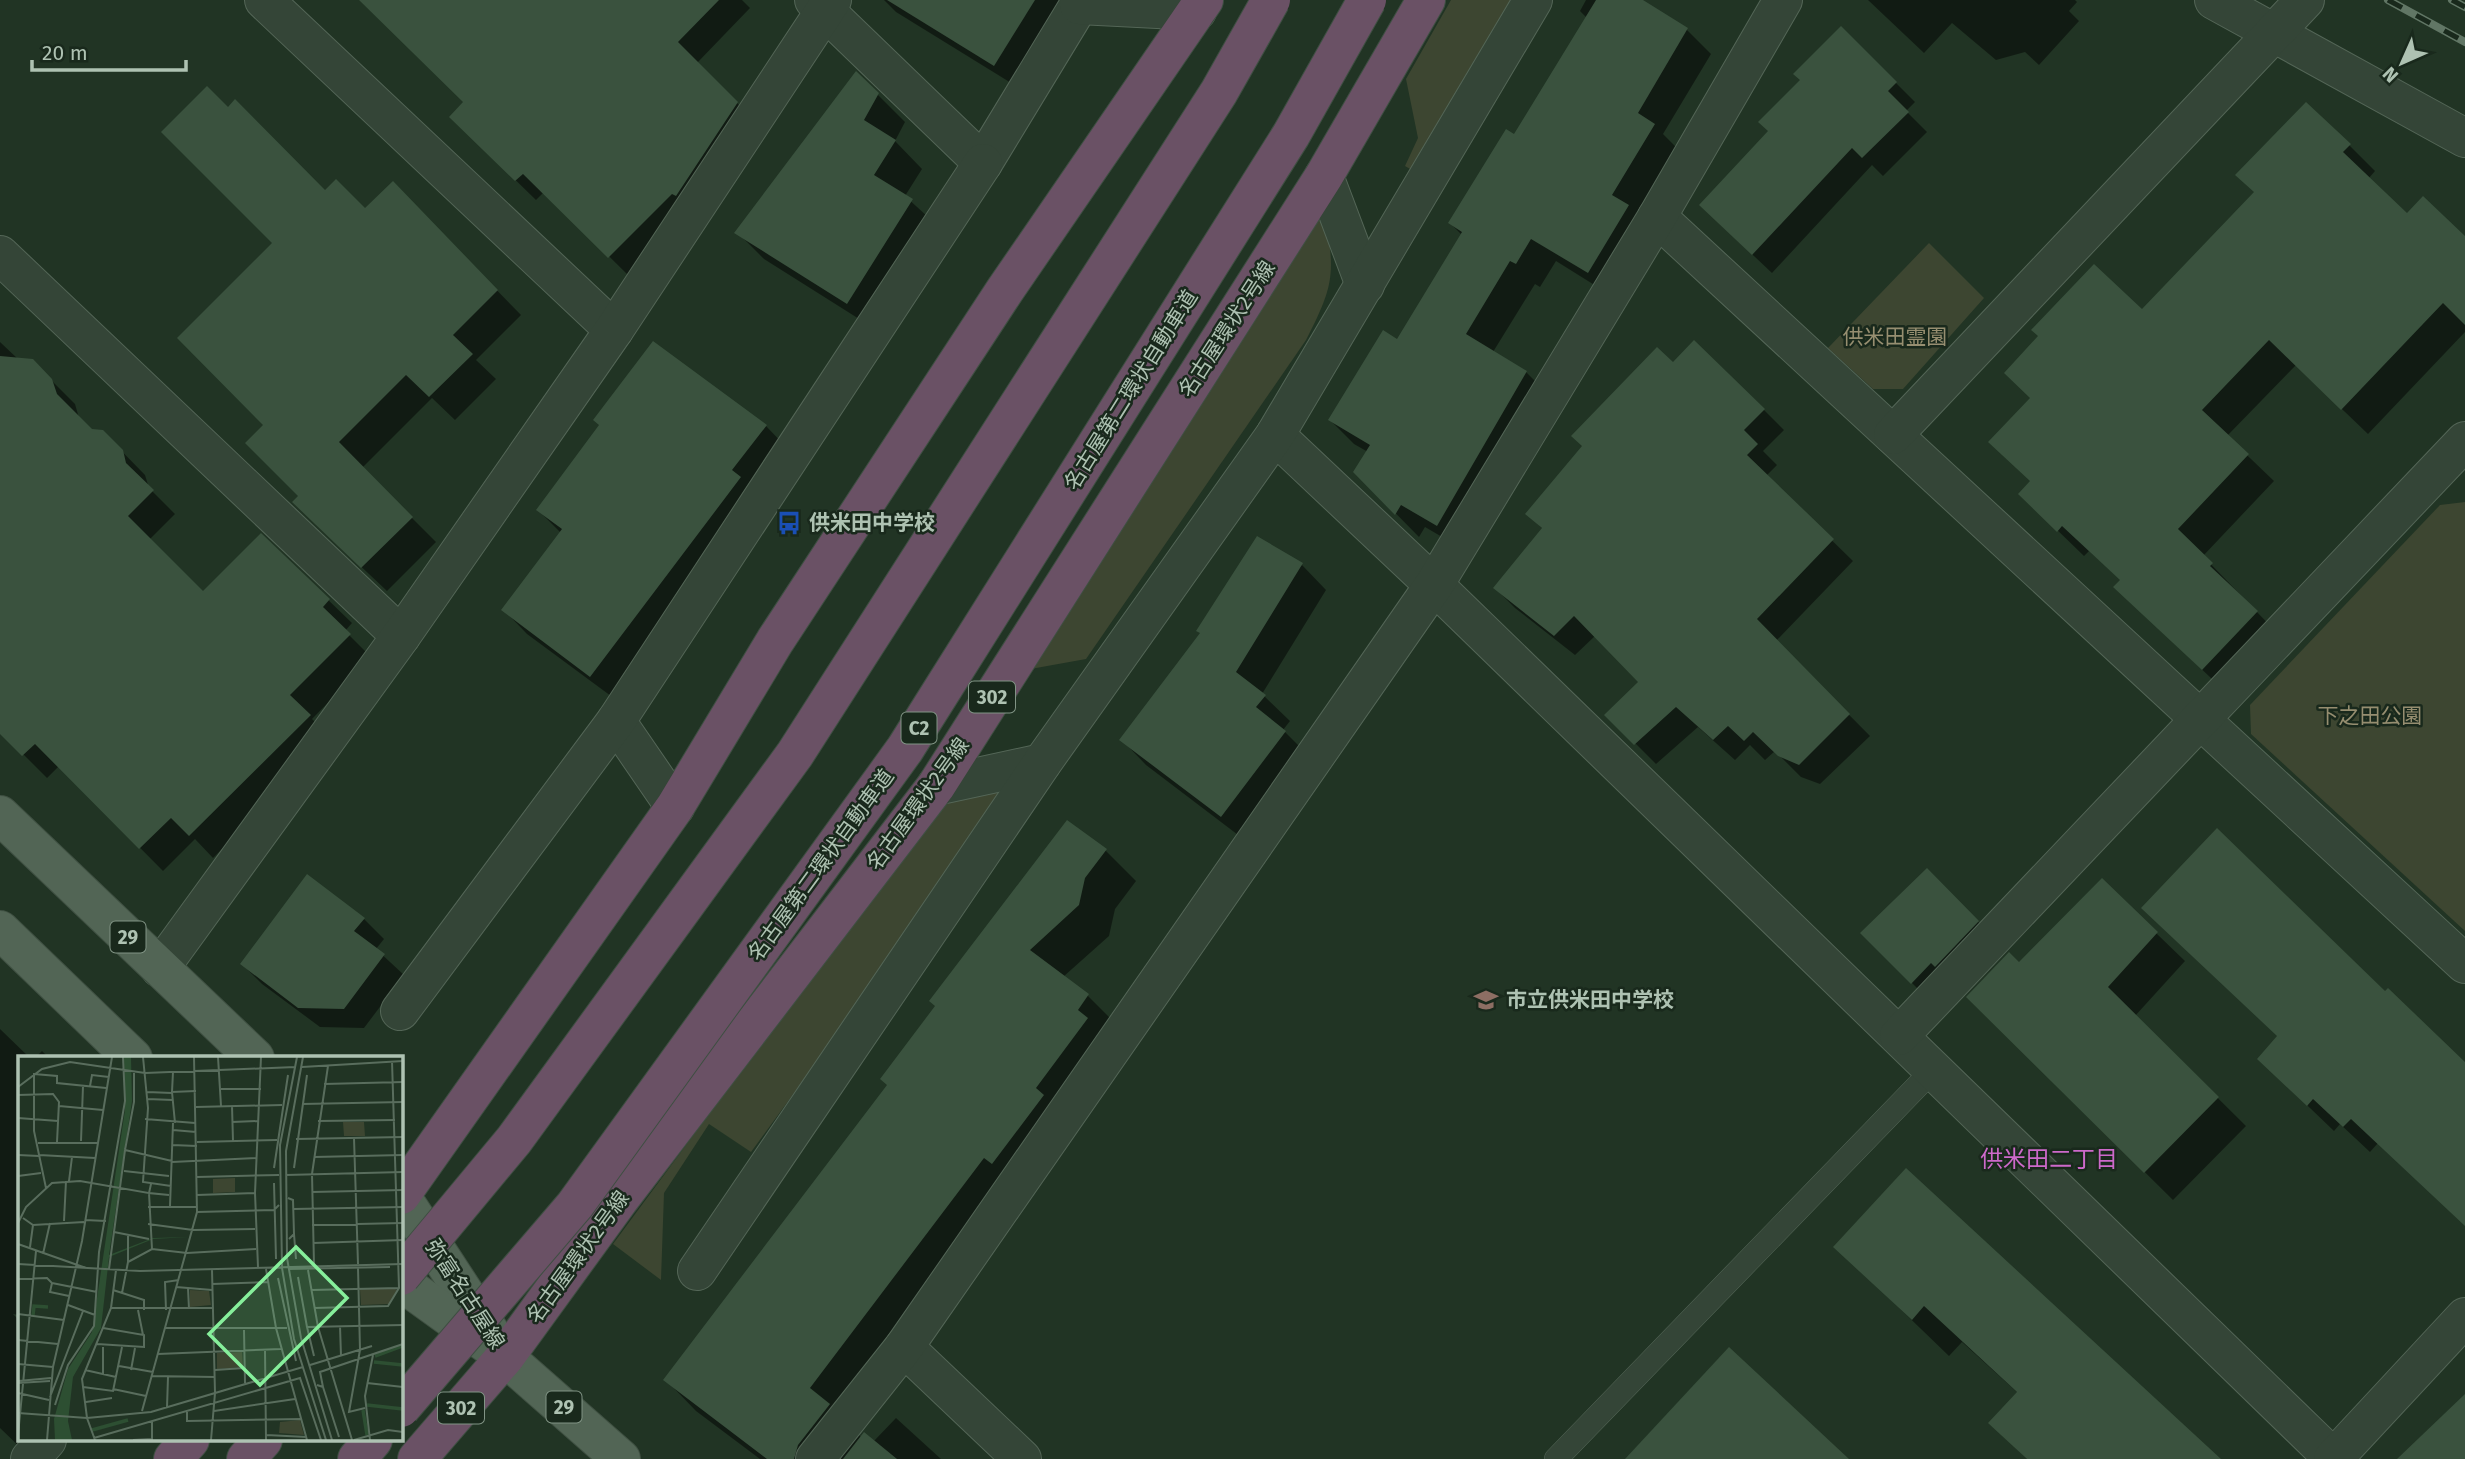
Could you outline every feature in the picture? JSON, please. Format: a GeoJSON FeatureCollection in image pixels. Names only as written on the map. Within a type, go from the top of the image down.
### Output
{"type":"FeatureCollection","features":[{"type":"Feature","properties":{"kind":"highway"},"geometry":{"type":"LineString","coordinates":[[402,1275],[514,1140],[795,754],[1219,92],[1270,0]]}},
{"type":"Feature","properties":{"kind":"highway","name":"名古屋第二環状自動車道"},"geometry":{"type":"LineString","coordinates":[[402,1407],[575,1205],[905,749],[1291,135],[1367,0]]}},
{"type":"Feature","properties":{"kind":"highway","name":"名古屋環状2号線"},"geometry":{"type":"LineString","coordinates":[[417,1459],[506,1357],[619,1200],[936,786],[1324,176],[1426,0]]}},
{"type":"Feature","properties":{"kind":"highway"},"geometry":{"type":"LineString","coordinates":[[402,1195],[675,807],[775,641],[990,314],[1200,6]]}},
{"type":"Feature","properties":{"kind":"highway"},"geometry":{"type":"LineString","coordinates":[[173,1459],[188,1442]]}},
{"type":"Feature","properties":{"kind":"highway"},"geometry":{"type":"LineString","coordinates":[[246,1459],[261,1442]]}},
{"type":"Feature","properties":{"kind":"highway"},"geometry":{"type":"LineString","coordinates":[[357,1459],[371,1442]]}},
{"type":"Feature","properties":{"kind":"main road","name":"29"},"geometry":{"type":"LineString","coordinates":[[0,815],[254,1056]]}},
{"type":"Feature","properties":{"kind":"main road"},"geometry":{"type":"LineString","coordinates":[[1,931],[132,1056]]}},
{"type":"Feature","properties":{"kind":"main road","name":"弥富名古屋線"},"geometry":{"type":"LineString","coordinates":[[402,1198],[506,1357]]}},
{"type":"Feature","properties":{"kind":"main road","name":"弥富名古屋線"},"geometry":{"type":"LineString","coordinates":[[402,1283],[506,1357],[621,1459]]}},
{"type":"Feature","properties":{"kind":"street"},"geometry":{"type":"LineString","coordinates":[[264,0],[614,330]]}},
{"type":"Feature","properties":{"kind":"street"},"geometry":{"type":"LineString","coordinates":[[697,1271],[1042,763],[1275,435],[1533,0]]}},
{"type":"Feature","properties":{"kind":"street"},"geometry":{"type":"LineString","coordinates":[[815,1459],[904,1347],[1434,585],[1657,217],[1783,0]]}},
{"type":"Feature","properties":{"kind":"street"},"geometry":{"type":"LineString","coordinates":[[2214,0],[2465,138]]}},
{"type":"Feature","properties":{"kind":"street"},"geometry":{"type":"LineString","coordinates":[[1893,435],[2305,0]]}},
{"type":"Feature","properties":{"kind":"street"},"geometry":{"type":"LineString","coordinates":[[400,1011],[616,721],[983,163],[1081,3],[1200,6]]}},
{"type":"Feature","properties":{"kind":"street"},"geometry":{"type":"LineString","coordinates":[[160,968],[401,636],[614,330],[824,4],[983,163]]}},
{"type":"Feature","properties":{"kind":"street"},"geometry":{"type":"LineString","coordinates":[[1324,176],[1365,285]]}},
{"type":"Feature","properties":{"kind":"street"},"geometry":{"type":"LineString","coordinates":[[1657,217],[2465,964]]}},
{"type":"Feature","properties":{"kind":"street"},"geometry":{"type":"LineString","coordinates":[[0,255],[401,636]]}},
{"type":"Feature","properties":{"kind":"street"},"geometry":{"type":"LineString","coordinates":[[1275,435],[1434,585],[2333,1459],[2465,1317]]}},
{"type":"Feature","properties":{"kind":"street"},"geometry":{"type":"LineString","coordinates":[[1899,1037],[2201,720],[2458,461]]}},
{"type":"Feature","properties":{"kind":"street"},"geometry":{"type":"LineString","coordinates":[[616,721],[675,807]]}},
{"type":"Feature","properties":{"kind":"street"},"geometry":{"type":"LineString","coordinates":[[936,786],[1042,763]]}},
{"type":"Feature","properties":{"kind":"street"},"geometry":{"type":"LineString","coordinates":[[904,1347],[1022,1459]]}},
{"type":"Feature","properties":{"kind":"street"},"geometry":{"type":"LineString","coordinates":[[30,1459],[45,1442]]}},
{"type":"Feature","properties":{"kind":"lane"},"geometry":{"type":"LineString","coordinates":[[1556,1459],[1933,1070]]}},
{"type":"Feature","properties":{"kind":"green space"},"geometry":{"type":"Polygon","coordinates":[[[1451,0],[1519,0],[1417,173],[1405,166],[1418,138],[1406,79],[1451,0]]]}},
{"type":"Feature","properties":{"kind":"green space"},"geometry":{"type":"Polygon","coordinates":[[[1325,220],[1331,255],[1329,282],[1321,308],[1306,340],[1086,659],[1025,670],[1310,222],[1325,220]]]}},
{"type":"Feature","properties":{"kind":"green space","name":"供米田霊園"},"geometry":{"type":"Polygon","coordinates":[[[1929,243],[1984,298],[1903,389],[1873,389],[1828,348],[1929,243]]]}},
{"type":"Feature","properties":{"kind":"green space","name":"下之田公園"},"geometry":{"type":"Polygon","coordinates":[[[2465,502],[2465,931],[2251,734],[2250,705],[2440,505],[2465,502]]]}},
{"type":"Feature","properties":{"kind":"green space"},"geometry":{"type":"Polygon","coordinates":[[[987,783],[1000,796],[998,813],[751,1152],[709,1124],[664,1193],[661,1280],[613,1244],[926,820],[948,799],[987,783]]]}},
{"type":"Feature","properties":{"kind":"building"},"geometry":{"type":"Polygon","coordinates":[[[359,0],[719,0],[678,42],[738,102],[676,196],[672,194],[608,258],[523,174],[515,181],[449,117],[463,102],[359,0]]]}},
{"type":"Feature","properties":{"kind":"building"},"geometry":{"type":"Polygon","coordinates":[[[887,0],[1035,0],[994,66],[887,0]]]}},
{"type":"Feature","properties":{"kind":"building"},"geometry":{"type":"Polygon","coordinates":[[[1596,0],[1643,0],[1688,28],[1638,113],[1655,124],[1612,195],[1629,205],[1588,273],[1531,239],[1516,264],[1510,261],[1466,334],[1527,371],[1437,526],[1401,505],[1395,515],[1353,472],[1370,445],[1328,420],[1383,330],[1397,339],[1462,232],[1448,223],[1506,129],[1514,134],[1596,0]]]}},
{"type":"Feature","properties":{"kind":"building"},"geometry":{"type":"Polygon","coordinates":[[[1841,26],[1897,82],[1888,91],[1909,112],[1862,158],[1852,148],[1752,255],[1699,205],[1768,131],[1758,122],[1800,80],[1793,74],[1841,26]]]}},
{"type":"Feature","properties":{"kind":"building"},"geometry":{"type":"Polygon","coordinates":[[[856,71],[879,93],[864,120],[896,140],[874,175],[913,199],[847,304],[734,233],[856,71]]]}},
{"type":"Feature","properties":{"kind":"building"},"geometry":{"type":"Polygon","coordinates":[[[207,86],[228,107],[235,99],[325,190],[336,179],[365,208],[393,181],[498,290],[453,335],[473,354],[429,397],[406,375],[339,442],[413,517],[361,568],[292,502],[298,496],[245,443],[263,425],[177,338],[272,243],[161,132],[207,86]]]}},
{"type":"Feature","properties":{"kind":"building"},"geometry":{"type":"Polygon","coordinates":[[[2306,102],[2351,144],[2343,152],[2407,213],[2423,196],[2465,236],[2465,325],[2443,303],[2341,410],[2269,340],[2202,410],[2249,454],[2178,529],[2213,563],[2210,566],[2258,611],[2202,670],[2113,587],[2120,580],[2062,526],[2057,532],[2018,494],[2030,481],[1988,442],[2030,398],[2004,373],[2038,336],[2031,330],[2094,264],[2142,309],[2254,192],[2235,175],[2306,102]]]}},
{"type":"Feature","properties":{"kind":"building"},"geometry":{"type":"Polygon","coordinates":[[[1694,340],[1765,409],[1744,430],[1758,444],[1747,455],[1834,539],[1757,619],[1850,714],[1799,765],[1778,756],[1753,732],[1744,741],[1728,726],[1713,740],[1676,707],[1634,745],[1604,715],[1638,682],[1574,616],[1554,636],[1493,588],[1542,528],[1525,514],[1582,446],[1571,436],[1657,347],[1673,362],[1694,340]]]}},
{"type":"Feature","properties":{"kind":"building"},"geometry":{"type":"Polygon","coordinates":[[[653,341],[767,425],[732,470],[741,477],[590,677],[501,610],[562,529],[536,510],[599,425],[593,420],[653,341]]]}},
{"type":"Feature","properties":{"kind":"building"},"geometry":{"type":"Polygon","coordinates":[[[0,356],[33,359],[52,379],[57,394],[92,429],[103,430],[123,450],[126,463],[154,490],[128,516],[203,591],[261,533],[330,599],[323,607],[351,634],[290,695],[311,715],[189,836],[171,818],[139,849],[35,744],[22,756],[0,734],[0,356]]]}},
{"type":"Feature","properties":{"kind":"building"},"geometry":{"type":"Polygon","coordinates":[[[1257,536],[1303,563],[1236,672],[1266,695],[1256,707],[1286,731],[1221,817],[1119,740],[1200,633],[1196,631],[1257,536]]]}},
{"type":"Feature","properties":{"kind":"building"},"geometry":{"type":"Polygon","coordinates":[[[1067,820],[1107,849],[1085,878],[1079,905],[1030,950],[1089,994],[1078,1010],[1088,1018],[1036,1088],[1044,1095],[992,1164],[984,1158],[810,1388],[830,1404],[798,1445],[794,1459],[767,1459],[663,1380],[887,1085],[880,1079],[935,1006],[929,1001],[1067,820]]]}},
{"type":"Feature","properties":{"kind":"building"},"geometry":{"type":"Polygon","coordinates":[[[2217,828],[2385,991],[2388,988],[2465,1062],[2465,1226],[2351,1119],[2343,1127],[2313,1099],[2307,1106],[2257,1059],[2277,1036],[2141,908],[2217,828]]]}},
{"type":"Feature","properties":{"kind":"building"},"geometry":{"type":"Polygon","coordinates":[[[1927,868],[1979,921],[1935,967],[1931,963],[1911,984],[1860,933],[1927,868]]]}},
{"type":"Feature","properties":{"kind":"building"},"geometry":{"type":"Polygon","coordinates":[[[307,874],[365,918],[354,931],[385,954],[344,1009],[298,1008],[240,964],[307,874]]]}},
{"type":"Feature","properties":{"kind":"building"},"geometry":{"type":"Polygon","coordinates":[[[2102,878],[2158,932],[2108,987],[2219,1097],[2144,1173],[1966,997],[2009,952],[2019,962],[2102,878]]]}},
{"type":"Feature","properties":{"kind":"building"},"geometry":{"type":"Polygon","coordinates":[[[1906,1168],[2221,1459],[2027,1459],[1988,1423],[2017,1392],[1924,1306],[1912,1320],[1833,1247],[1906,1168]]]}},
{"type":"Feature","properties":{"kind":"building"},"geometry":{"type":"Polygon","coordinates":[[[1729,1347],[1849,1459],[1625,1459],[1729,1347]]]}},
{"type":"Feature","properties":{"kind":"building"},"geometry":{"type":"Polygon","coordinates":[[[2465,1394],[2465,1459],[2397,1459],[2465,1394]]]}},
{"type":"Feature","properties":{"kind":"building"},"geometry":{"type":"Polygon","coordinates":[[[864,1432],[897,1459],[843,1459],[864,1432]]]}},
{"type":"Feature","properties":{"kind":"railway"},"geometry":{"type":"LineString","coordinates":[[2388,0],[2465,42]]}},
{"type":"Feature","properties":{"kind":"railway"},"geometry":{"type":"LineString","coordinates":[[2452,0],[2465,7]]}},
{"type":"Feature","properties":{"kind":"place","name":"供米田中学校"},"geometry":{"type":"Point","coordinates":[789,523]}},
{"type":"Feature","properties":{"kind":"place","name":"市立供米田中学校"},"geometry":{"type":"Point","coordinates":[1486,1000]}},
{"type":"Feature","properties":{"kind":"district","name":"供米田二丁目"},"geometry":{"type":"Point","coordinates":[2049,1159]}}]}
